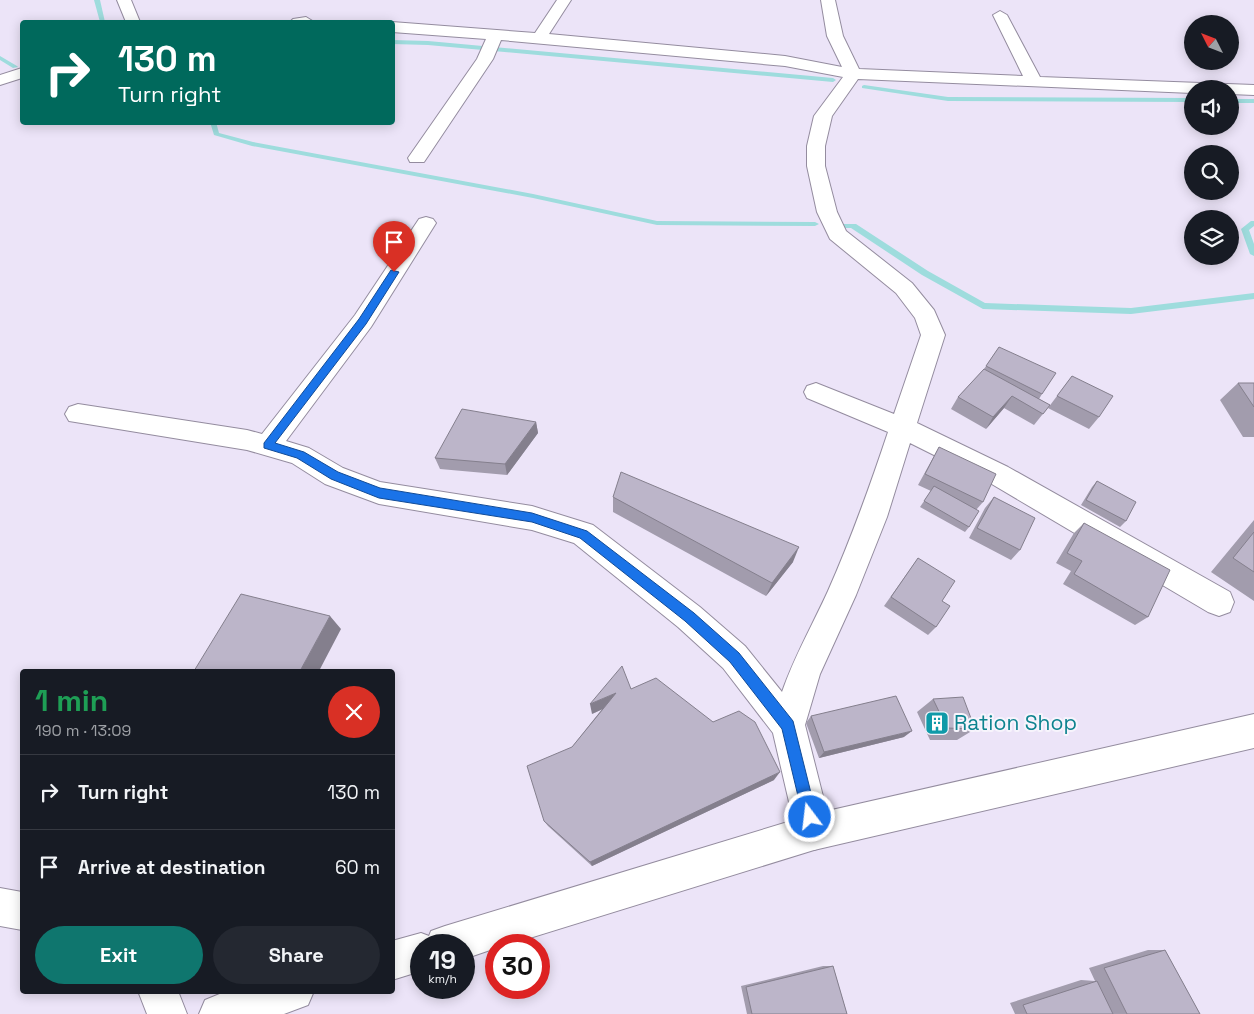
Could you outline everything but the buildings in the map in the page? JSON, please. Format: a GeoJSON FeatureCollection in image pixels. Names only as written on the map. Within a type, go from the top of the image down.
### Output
{"type":"FeatureCollection","features":[{"type":"Feature","properties":{"kind":"street"},"geometry":{"type":"LineString","coordinates":[[124,0],[131,20]]}},
{"type":"Feature","properties":{"kind":"street"},"geometry":{"type":"LineString","coordinates":[[539,38],[564,0]]}},
{"type":"Feature","properties":{"kind":"street"},"geometry":{"type":"LineString","coordinates":[[828,0],[835,36],[853,74]]}},
{"type":"Feature","properties":{"kind":"street"},"geometry":{"type":"LineString","coordinates":[[1000,15],[1034,81]]}},
{"type":"Feature","properties":{"kind":"street"},"geometry":{"type":"LineString","coordinates":[[395,27],[539,38],[785,61],[853,74],[1184,87]]}},
{"type":"Feature","properties":{"kind":"street"},"geometry":{"type":"LineString","coordinates":[[417,158],[484,59],[495,35]]}},
{"type":"Feature","properties":{"kind":"street"},"geometry":{"type":"LineString","coordinates":[[0,80],[20,74]]}},
{"type":"Feature","properties":{"kind":"street"},"geometry":{"type":"LineString","coordinates":[[788,726],[805,672],[841,595],[873,517],[933,335],[926,316],[904,288],[837,234],[827,212],[816,166],[816,146],[823,116],[853,74]]}},
{"type":"Feature","properties":{"kind":"street"},"geometry":{"type":"LineString","coordinates":[[1239,89],[1254,90]]}},
{"type":"Feature","properties":{"kind":"street"},"geometry":{"type":"LineString","coordinates":[[268,446],[362,321],[426,223]]}},
{"type":"Feature","properties":{"kind":"street"},"geometry":{"type":"LineString","coordinates":[[816,392],[903,428],[999,474],[1219,602]]}},
{"type":"Feature","properties":{"kind":"street"},"geometry":{"type":"LineString","coordinates":[[78,414],[247,440],[300,455],[334,476],[379,493],[532,518],[583,534],[682,611],[734,657],[788,726],[814,832]]}},
{"type":"Feature","properties":{"kind":"street"},"geometry":{"type":"LineString","coordinates":[[475,936],[814,832],[1254,731]]}},
{"type":"Feature","properties":{"kind":"street"},"geometry":{"type":"LineString","coordinates":[[0,907],[20,911]]}},
{"type":"Feature","properties":{"kind":"street"},"geometry":{"type":"LineString","coordinates":[[395,960],[410,955]]}},
{"type":"Feature","properties":{"kind":"street"},"geometry":{"type":"LineString","coordinates":[[159,994],[167,1014]]}},
{"type":"Feature","properties":{"kind":"street"},"geometry":{"type":"LineString","coordinates":[[219,1014],[284,994]]}},
{"type":"Feature","properties":{"kind":"waterway"},"geometry":{"type":"LineString","coordinates":[[97,0],[102,20]]}},
{"type":"Feature","properties":{"kind":"waterway"},"geometry":{"type":"LineString","coordinates":[[395,42],[428,43],[833,80]]}},
{"type":"Feature","properties":{"kind":"waterway"},"geometry":{"type":"LineString","coordinates":[[0,58],[15,67]]}},
{"type":"Feature","properties":{"kind":"waterway"},"geometry":{"type":"LineString","coordinates":[[864,87],[948,99],[1184,100]]}},
{"type":"Feature","properties":{"kind":"waterway"},"geometry":{"type":"LineString","coordinates":[[1239,101],[1254,101]]}},
{"type":"Feature","properties":{"kind":"waterway"},"geometry":{"type":"LineString","coordinates":[[214,125],[216,134],[252,144],[533,196],[657,223],[815,224]]}},
{"type":"Feature","properties":{"kind":"waterway"},"geometry":{"type":"LineString","coordinates":[[1254,223],[1245,229],[1254,254]]}},
{"type":"Feature","properties":{"kind":"waterway"},"geometry":{"type":"LineString","coordinates":[[846,226],[853,226],[925,273],[983,306],[1131,311],[1254,296]]}},
{"type":"Feature","properties":{"kind":"place","name":"Ration Shop"},"geometry":{"type":"Point","coordinates":[937,723]}},
{"type":"Feature","properties":{"kind":"route"},"geometry":{"type":"LineString","coordinates":[[394,272],[362,321],[268,446],[300,455],[334,476],[379,493],[429,502],[483,508],[532,518],[583,534],[635,572],[734,657],[788,726],[797,770],[810,817]]}}]}
